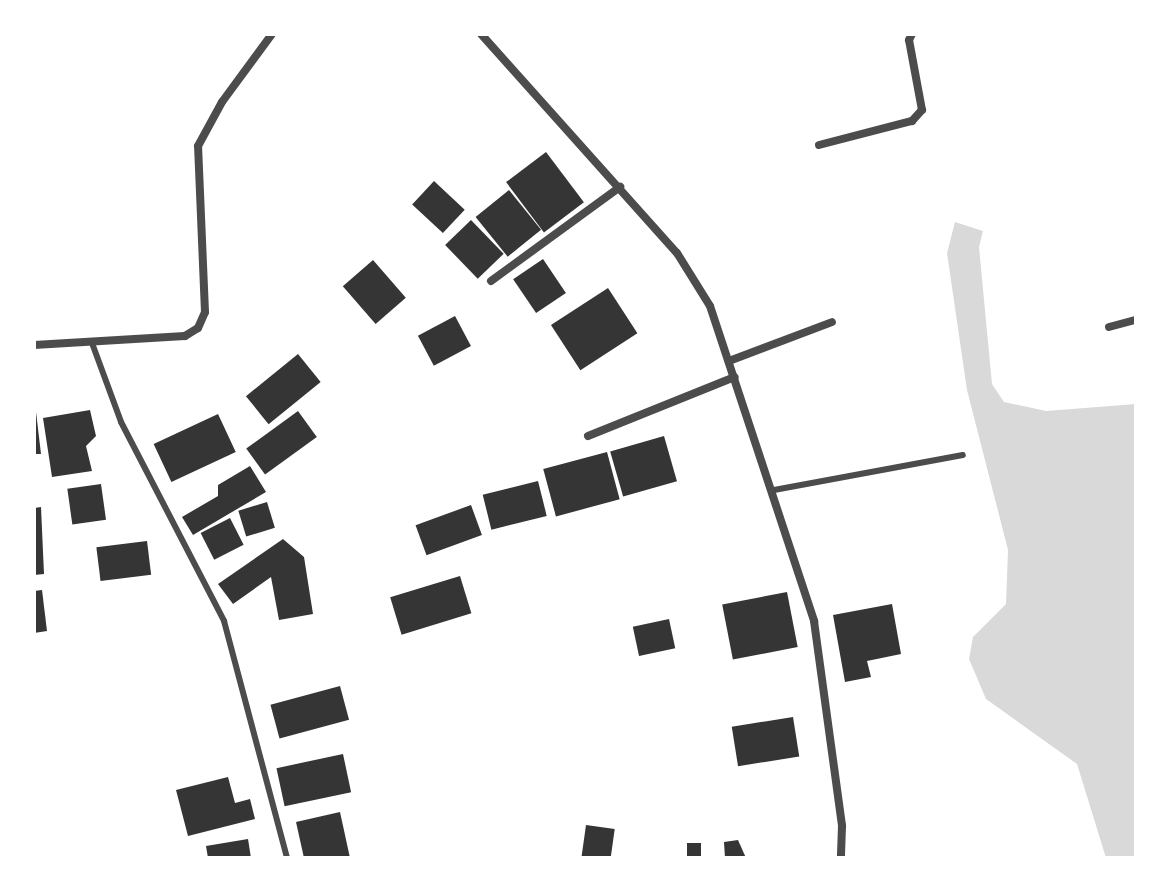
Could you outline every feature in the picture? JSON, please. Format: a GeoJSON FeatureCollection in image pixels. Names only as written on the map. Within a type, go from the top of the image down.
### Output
{"type":"FeatureCollection","features":[{"type":"Feature","properties":{"kind":"street"},"geometry":{"type":"LineString","coordinates":[[34,345],[185,336],[198,328],[205,312],[198,146],[222,102],[272,34]]}},
{"type":"Feature","properties":{"kind":"street"},"geometry":{"type":"LineString","coordinates":[[481,34],[677,253],[702,292],[774,490],[814,621],[842,826],[841,858]]}},
{"type":"Feature","properties":{"kind":"street"},"geometry":{"type":"LineString","coordinates":[[819,145],[912,121],[922,110],[909,40],[912,34]]}},
{"type":"Feature","properties":{"kind":"street"},"geometry":{"type":"LineString","coordinates":[[491,281],[620,187]]}},
{"type":"Feature","properties":{"kind":"street"},"geometry":{"type":"LineString","coordinates":[[1109,327],[1136,320]]}},
{"type":"Feature","properties":{"kind":"street"},"geometry":{"type":"LineString","coordinates":[[729,361],[832,322]]}},
{"type":"Feature","properties":{"kind":"street"},"geometry":{"type":"LineString","coordinates":[[588,436],[735,377]]}},
{"type":"Feature","properties":{"kind":"lane"},"geometry":{"type":"LineString","coordinates":[[92,343],[121,422],[224,621],[287,858]]}},
{"type":"Feature","properties":{"kind":"lane"},"geometry":{"type":"LineString","coordinates":[[774,490],[963,455]]}},
{"type":"Feature","properties":{"kind":"shaded area"},"geometry":{"type":"Polygon","coordinates":[[[955,222],[983,231],[979,247],[992,384],[1004,402],[1046,411],[1136,404],[1136,858],[1106,858],[1077,764],[986,699],[969,659],[973,637],[1006,604],[1008,550],[967,390],[947,253],[955,222]]]}},
{"type":"Feature","properties":{"kind":"building"},"geometry":{"type":"Polygon","coordinates":[[[546,152],[584,202],[544,232],[506,182],[546,152]]]}},
{"type":"Feature","properties":{"kind":"building"},"geometry":{"type":"Polygon","coordinates":[[[434,181],[465,210],[443,233],[412,204],[434,181]]]}},
{"type":"Feature","properties":{"kind":"building"},"geometry":{"type":"Polygon","coordinates":[[[509,190],[541,230],[508,257],[476,217],[509,190]]]}},
{"type":"Feature","properties":{"kind":"building"},"geometry":{"type":"Polygon","coordinates":[[[471,220],[504,254],[478,279],[445,245],[471,220]]]}},
{"type":"Feature","properties":{"kind":"building"},"geometry":{"type":"Polygon","coordinates":[[[543,259],[566,293],[536,313],[513,279],[543,259]]]}},
{"type":"Feature","properties":{"kind":"building"},"geometry":{"type":"Polygon","coordinates":[[[373,260],[406,298],[376,324],[343,286],[373,260]]]}},
{"type":"Feature","properties":{"kind":"building"},"geometry":{"type":"Polygon","coordinates":[[[608,288],[637,333],[580,370],[551,325],[608,288]]]}},
{"type":"Feature","properties":{"kind":"building"},"geometry":{"type":"Polygon","coordinates":[[[455,316],[471,346],[434,366],[418,336],[455,316]]]}},
{"type":"Feature","properties":{"kind":"building"},"geometry":{"type":"Polygon","coordinates":[[[298,354],[321,382],[269,424],[246,396],[298,354]]]}},
{"type":"Feature","properties":{"kind":"building"},"geometry":{"type":"Polygon","coordinates":[[[34,395],[41,454],[34,454],[34,395]]]}},
{"type":"Feature","properties":{"kind":"building"},"geometry":{"type":"Polygon","coordinates":[[[90,410],[96,436],[86,446],[92,471],[52,477],[43,418],[90,410]]]}},
{"type":"Feature","properties":{"kind":"building"},"geometry":{"type":"Polygon","coordinates":[[[298,411],[317,437],[265,475],[246,449],[298,411]]]}},
{"type":"Feature","properties":{"kind":"building"},"geometry":{"type":"Polygon","coordinates":[[[218,414],[236,452],[171,482],[154,444],[218,414]]]}},
{"type":"Feature","properties":{"kind":"building"},"geometry":{"type":"Polygon","coordinates":[[[664,436],[677,481],[623,497],[610,451],[664,436]]]}},
{"type":"Feature","properties":{"kind":"building"},"geometry":{"type":"Polygon","coordinates":[[[607,452],[620,499],[556,516],[543,469],[607,452]]]}},
{"type":"Feature","properties":{"kind":"building"},"geometry":{"type":"Polygon","coordinates":[[[250,466],[266,492],[193,535],[182,517],[218,496],[218,485],[250,466]]]}},
{"type":"Feature","properties":{"kind":"building"},"geometry":{"type":"Polygon","coordinates":[[[538,481],[547,516],[491,530],[483,495],[538,481]]]}},
{"type":"Feature","properties":{"kind":"building"},"geometry":{"type":"Polygon","coordinates":[[[101,484],[106,520],[72,524],[67,489],[101,484]]]}},
{"type":"Feature","properties":{"kind":"building"},"geometry":{"type":"Polygon","coordinates":[[[267,502],[275,528],[246,537],[238,511],[267,502]]]}},
{"type":"Feature","properties":{"kind":"building"},"geometry":{"type":"Polygon","coordinates":[[[471,505],[482,535],[427,555],[416,525],[471,505]]]}},
{"type":"Feature","properties":{"kind":"building"},"geometry":{"type":"Polygon","coordinates":[[[41,507],[44,574],[34,575],[34,508],[41,507]]]}},
{"type":"Feature","properties":{"kind":"building"},"geometry":{"type":"Polygon","coordinates":[[[230,518],[244,545],[214,560],[201,533],[230,518]]]}},
{"type":"Feature","properties":{"kind":"building"},"geometry":{"type":"Polygon","coordinates":[[[283,539],[304,557],[313,614],[279,620],[271,577],[233,604],[218,584],[283,539]]]}},
{"type":"Feature","properties":{"kind":"building"},"geometry":{"type":"Polygon","coordinates":[[[147,541],[151,575],[101,581],[96,547],[147,541]]]}},
{"type":"Feature","properties":{"kind":"building"},"geometry":{"type":"Polygon","coordinates":[[[460,576],[471,613],[402,635],[390,597],[460,576]]]}},
{"type":"Feature","properties":{"kind":"building"},"geometry":{"type":"Polygon","coordinates":[[[42,590],[47,631],[34,633],[34,591],[42,590]]]}},
{"type":"Feature","properties":{"kind":"building"},"geometry":{"type":"Polygon","coordinates":[[[787,592],[798,647],[733,660],[722,605],[787,592]]]}},
{"type":"Feature","properties":{"kind":"building"},"geometry":{"type":"Polygon","coordinates":[[[892,604],[901,654],[867,661],[871,677],[845,682],[833,615],[892,604]]]}},
{"type":"Feature","properties":{"kind":"building"},"geometry":{"type":"Polygon","coordinates":[[[669,619],[675,648],[639,656],[633,627],[669,619]]]}},
{"type":"Feature","properties":{"kind":"building"},"geometry":{"type":"Polygon","coordinates":[[[340,686],[349,720],[280,738],[270,705],[340,686]]]}},
{"type":"Feature","properties":{"kind":"building"},"geometry":{"type":"Polygon","coordinates":[[[793,717],[799,757],[738,766],[732,727],[793,717]]]}},
{"type":"Feature","properties":{"kind":"building"},"geometry":{"type":"Polygon","coordinates":[[[343,754],[351,792],[285,806],[276,768],[343,754]]]}},
{"type":"Feature","properties":{"kind":"building"},"geometry":{"type":"Polygon","coordinates":[[[228,777],[235,803],[250,799],[255,819],[188,836],[176,790],[228,777]]]}},
{"type":"Feature","properties":{"kind":"building"},"geometry":{"type":"Polygon","coordinates":[[[340,812],[350,858],[304,858],[296,822],[340,812]]]}},
{"type":"Feature","properties":{"kind":"building"},"geometry":{"type":"Polygon","coordinates":[[[586,825],[615,829],[611,858],[581,858],[586,825]]]}},
{"type":"Feature","properties":{"kind":"building"},"geometry":{"type":"Polygon","coordinates":[[[248,839],[251,858],[208,858],[206,846],[248,839]]]}},
{"type":"Feature","properties":{"kind":"building"},"geometry":{"type":"Polygon","coordinates":[[[738,840],[746,858],[725,858],[724,842],[738,840]]]}},
{"type":"Feature","properties":{"kind":"building"},"geometry":{"type":"Polygon","coordinates":[[[687,843],[701,843],[701,858],[687,858],[687,843]]]}}]}
